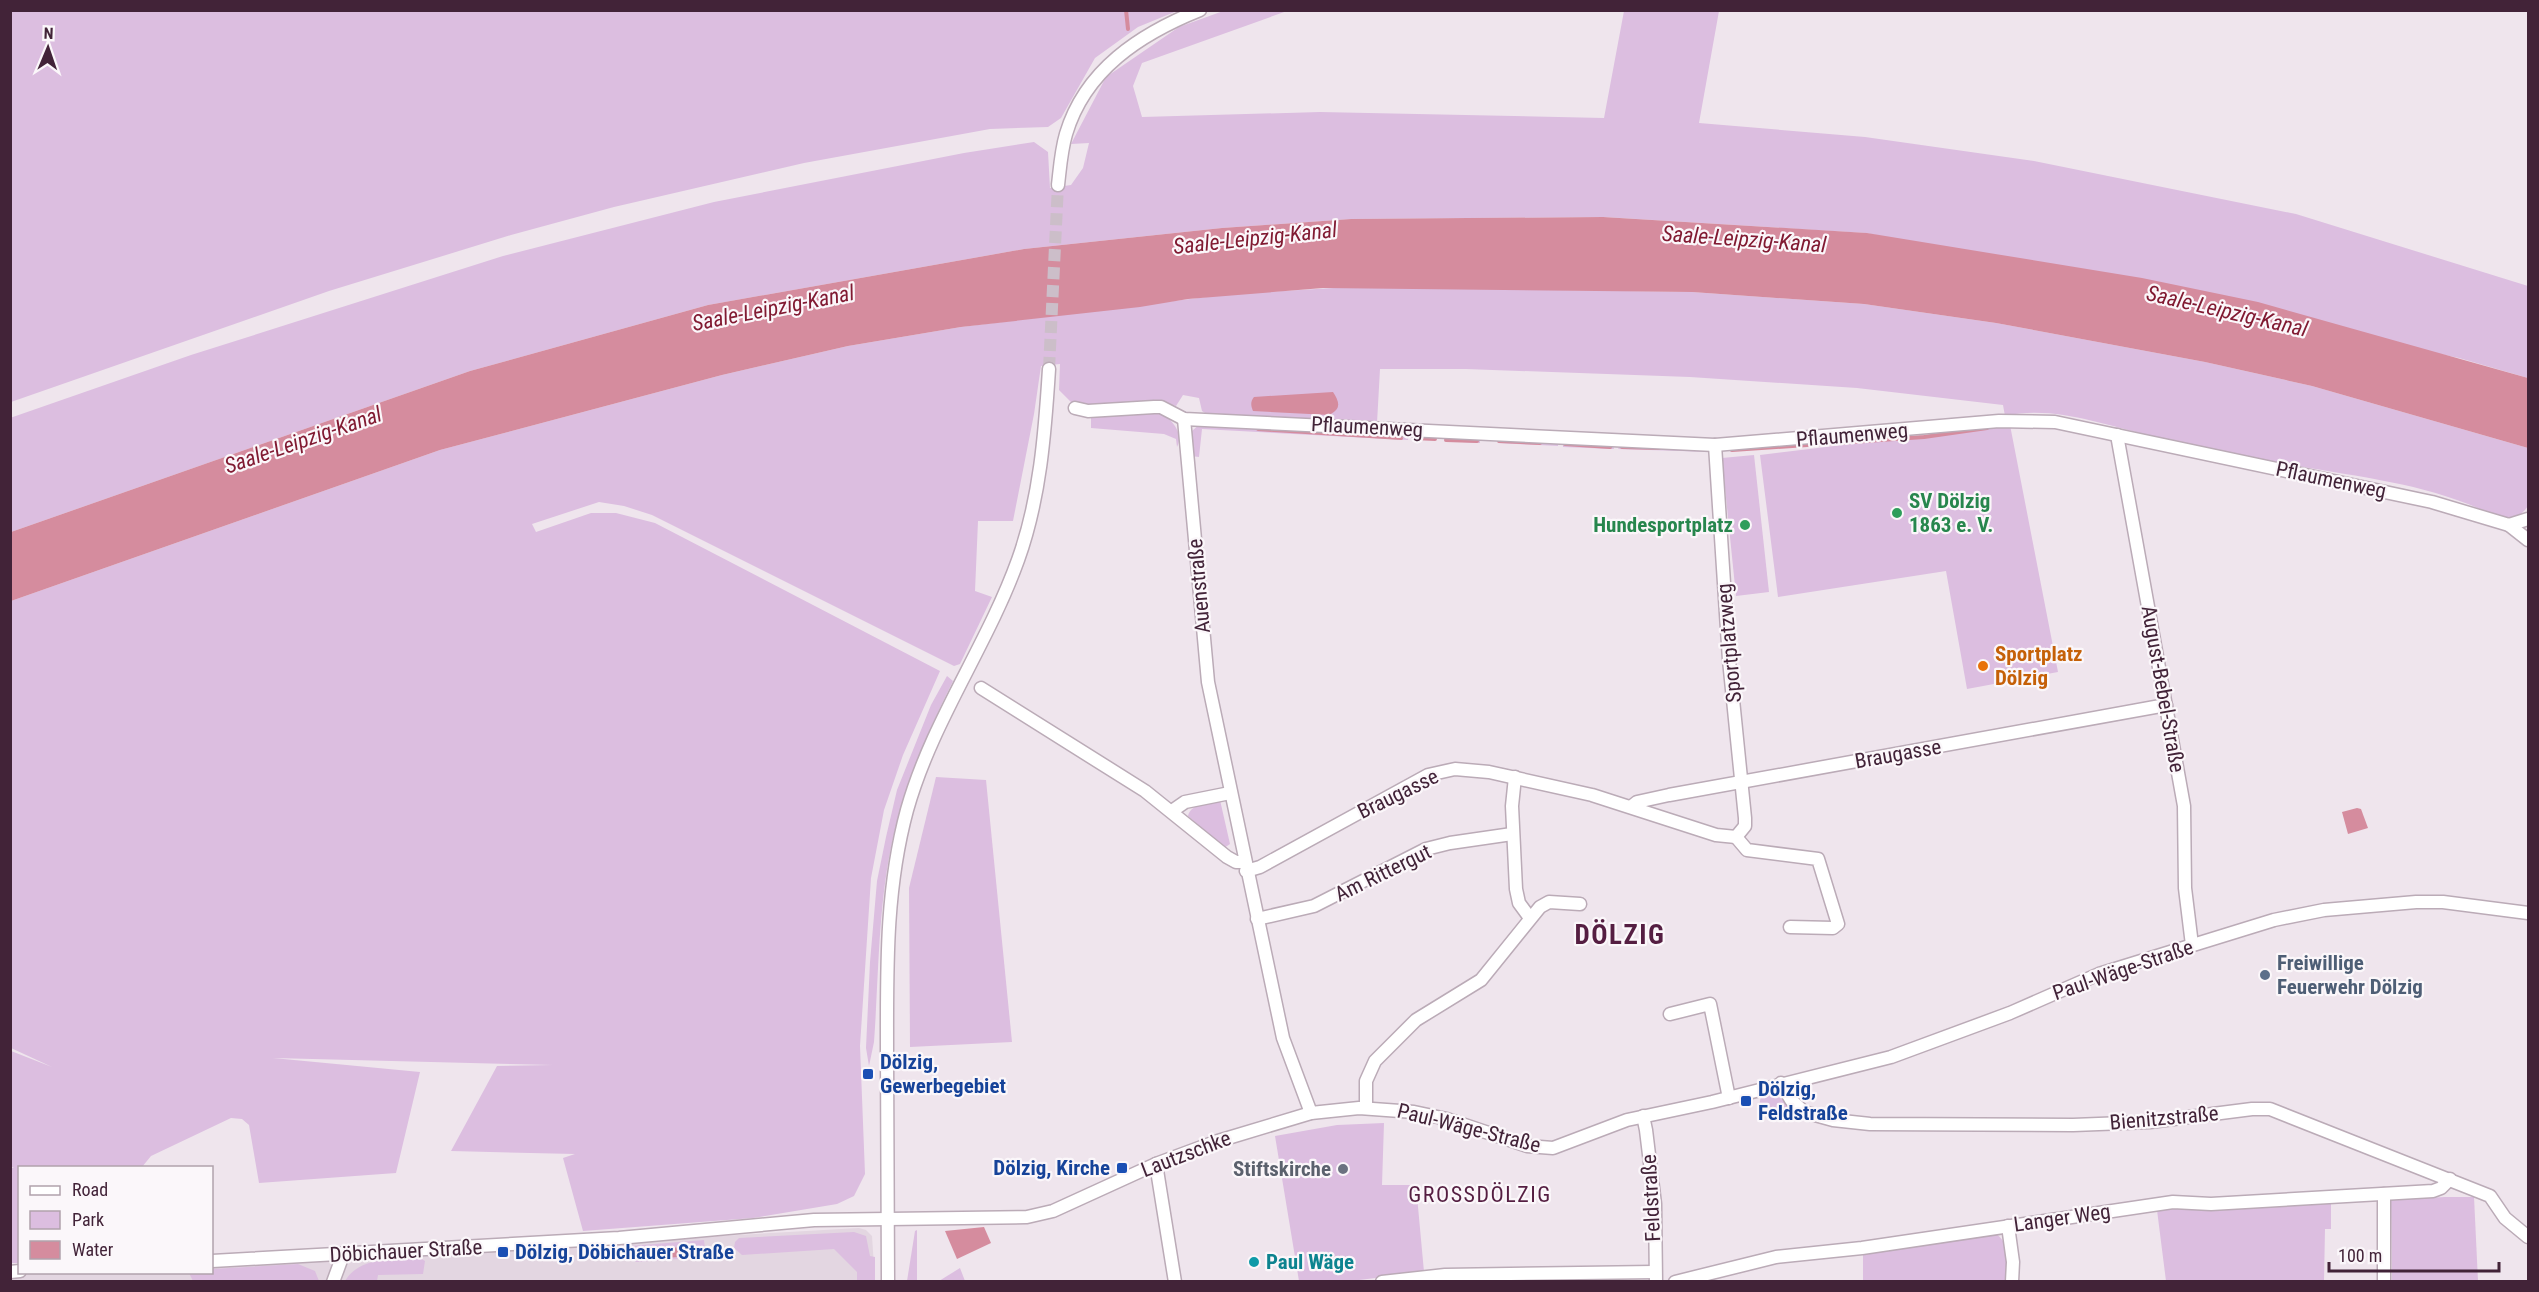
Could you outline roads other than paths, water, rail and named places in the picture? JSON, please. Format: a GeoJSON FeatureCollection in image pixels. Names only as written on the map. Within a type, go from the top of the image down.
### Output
{"type":"FeatureCollection","features":[{"type":"Feature","properties":{"kind":"street"},"geometry":{"type":"LineString","coordinates":[[1058,185],[1066,133],[1079,102],[1099,74],[1139,40],[1157,29],[1200,10]]}},
{"type":"Feature","properties":{"kind":"street"},"geometry":{"type":"LineString","coordinates":[[888,1281],[886,991],[890,898],[896,860],[908,809],[928,748],[996,612],[1022,549],[1032,515],[1044,438],[1049,369]]}},
{"type":"Feature","properties":{"kind":"street"},"geometry":{"type":"LineString","coordinates":[[1075,408],[1088,411],[1161,407],[1184,419]]}},
{"type":"Feature","properties":{"kind":"street","name":"Pflaumenweg"},"geometry":{"type":"LineString","coordinates":[[1184,419],[1715,445],[2013,420],[2055,422],[2432,502],[2509,525],[2529,540]]}},
{"type":"Feature","properties":{"kind":"street","name":"Auenstraße"},"geometry":{"type":"LineString","coordinates":[[1184,419],[1208,682],[1245,867],[1283,1038],[1311,1113]]}},
{"type":"Feature","properties":{"kind":"street","name":"August-Bebel-Straße"},"geometry":{"type":"LineString","coordinates":[[2117,435],[2184,806],[2185,888],[2192,945]]}},
{"type":"Feature","properties":{"kind":"street","name":"Sportplatzweg"},"geometry":{"type":"LineString","coordinates":[[1715,445],[1729,660],[1745,826],[1736,837]]}},
{"type":"Feature","properties":{"kind":"street"},"geometry":{"type":"LineString","coordinates":[[2509,525],[2529,519]]}},
{"type":"Feature","properties":{"kind":"street"},"geometry":{"type":"LineString","coordinates":[[981,688],[1145,792],[1227,856],[1245,867]]}},
{"type":"Feature","properties":{"kind":"street","name":"Braugasse"},"geometry":{"type":"LineString","coordinates":[[1632,806],[1636,802],[2166,705]]}},
{"type":"Feature","properties":{"kind":"street","name":"Braugasse"},"geometry":{"type":"LineString","coordinates":[[1245,867],[1260,867],[1428,775],[1445,770],[1465,769],[1515,777],[1632,806],[1716,835],[1736,837]]}},
{"type":"Feature","properties":{"kind":"street"},"geometry":{"type":"LineString","coordinates":[[1515,777],[1512,834],[1516,889],[1519,903],[1530,918]]}},
{"type":"Feature","properties":{"kind":"street"},"geometry":{"type":"LineString","coordinates":[[1172,811],[1185,802],[1230,793]]}},
{"type":"Feature","properties":{"kind":"street","name":"Am Rittergut"},"geometry":{"type":"LineString","coordinates":[[1257,919],[1314,906],[1426,849],[1512,834]]}},
{"type":"Feature","properties":{"kind":"street"},"geometry":{"type":"LineString","coordinates":[[1736,837],[1747,850],[1818,859],[1838,924],[1833,928],[1790,927]]}},
{"type":"Feature","properties":{"kind":"street"},"geometry":{"type":"LineString","coordinates":[[1366,1108],[1366,1081],[1375,1061],[1416,1020],[1482,980],[1540,907],[1549,902],[1580,904]]}},
{"type":"Feature","properties":{"kind":"street","name":"Paul-Wäge-Straße"},"geometry":{"type":"LineString","coordinates":[[1311,1113],[1328,1109],[1395,1109],[1430,1115],[1520,1144],[1545,1149],[1643,1116],[1729,1098],[1891,1057],[2010,1013],[2098,974],[2274,920],[2365,905],[2443,902],[2529,913]]}},
{"type":"Feature","properties":{"kind":"street"},"geometry":{"type":"LineString","coordinates":[[1670,1014],[1710,1004],[1729,1098]]}},
{"type":"Feature","properties":{"kind":"street","name":"Bienitzstraße"},"geometry":{"type":"LineString","coordinates":[[1781,1083],[1791,1100],[1804,1112],[1833,1120],[1870,1124],[2073,1125],[2150,1122],[2270,1109],[2450,1179],[2490,1197],[2505,1218],[2529,1237]]}},
{"type":"Feature","properties":{"kind":"street","name":"Lautzschke"},"geometry":{"type":"LineString","coordinates":[[888,1218],[1014,1218],[1038,1215],[1053,1211],[1156,1164],[1248,1130],[1311,1113]]}},
{"type":"Feature","properties":{"kind":"street","name":"Feldstraße"},"geometry":{"type":"LineString","coordinates":[[1643,1116],[1655,1204],[1655,1277]]}},
{"type":"Feature","properties":{"kind":"street"},"geometry":{"type":"LineString","coordinates":[[1156,1164],[1175,1281]]}},
{"type":"Feature","properties":{"kind":"street","name":"Langer Weg"},"geometry":{"type":"LineString","coordinates":[[1675,1281],[1776,1257],[1841,1251],[2173,1202],[2211,1204],[2433,1191],[2441,1188],[2450,1179]]}},
{"type":"Feature","properties":{"kind":"street"},"geometry":{"type":"LineString","coordinates":[[2384,1194],[2384,1281]]}},
{"type":"Feature","properties":{"kind":"street","name":"Döbichauer Straße"},"geometry":{"type":"LineString","coordinates":[[213,1262],[619,1238],[814,1220],[888,1218]]}},
{"type":"Feature","properties":{"kind":"street"},"geometry":{"type":"LineString","coordinates":[[2008,1226],[2013,1262],[2012,1281]]}},
{"type":"Feature","properties":{"kind":"street"},"geometry":{"type":"LineString","coordinates":[[333,1281],[344,1255]]}},
{"type":"Feature","properties":{"kind":"street"},"geometry":{"type":"LineString","coordinates":[[1382,1281],[1445,1275],[1655,1277]]}},
{"type":"Feature","properties":{"kind":"water","name":"Saale-Leipzig-Kanal"},"geometry":{"type":"Polygon","coordinates":[[[1603,217],[1867,233],[2142,278],[2258,302],[2528,378],[2528,448],[2312,386],[2205,362],[1996,323],[1864,304],[1692,292],[1323,288],[1188,299],[1140,307],[961,327],[848,346],[722,375],[440,450],[11,601],[11,532],[470,371],[708,305],[1024,249],[1222,228],[1351,219],[1603,217]]]}},
{"type":"Feature","properties":{"kind":"water"},"geometry":{"type":"Polygon","coordinates":[[[1333,392],[1338,405],[1336,410],[1329,415],[1253,411],[1251,406],[1254,397],[1333,392]]]}},
{"type":"Feature","properties":{"kind":"water"},"geometry":{"type":"Polygon","coordinates":[[[2361,809],[2368,828],[2348,834],[2342,812],[2361,809]]]}},
{"type":"Feature","properties":{"kind":"water"},"geometry":{"type":"Polygon","coordinates":[[[984,1227],[991,1243],[957,1259],[945,1231],[984,1227]]]}},
{"type":"Feature","properties":{"kind":"water"},"geometry":{"type":"Polygon","coordinates":[[[703,1246],[704,1255],[666,1258],[665,1248],[703,1246]]]}},
{"type":"Feature","properties":{"kind":"waterway"},"geometry":{"type":"LineString","coordinates":[[1126,10],[1128,29]]}},
{"type":"Feature","properties":{"kind":"waterway"},"geometry":{"type":"LineString","coordinates":[[1732,450],[1924,437],[1987,428]]}},
{"type":"Feature","properties":{"kind":"waterway"},"geometry":{"type":"LineString","coordinates":[[1258,429],[1401,438]]}},
{"type":"Feature","properties":{"kind":"waterway"},"geometry":{"type":"LineString","coordinates":[[1414,438],[1435,439]]}},
{"type":"Feature","properties":{"kind":"waterway"},"geometry":{"type":"LineString","coordinates":[[1446,440],[1477,441]]}},
{"type":"Feature","properties":{"kind":"waterway"},"geometry":{"type":"LineString","coordinates":[[1499,441],[1540,443]]}},
{"type":"Feature","properties":{"kind":"waterway"},"geometry":{"type":"LineString","coordinates":[[1565,444],[1610,447]]}},
{"type":"Feature","properties":{"kind":"waterway"},"geometry":{"type":"LineString","coordinates":[[1622,447],[1659,448]]}},
{"type":"Feature","properties":{"kind":"tunnel"},"geometry":{"type":"LineString","coordinates":[[1049,369],[1058,185]]}},
{"type":"Feature","properties":{"kind":"place","name":"SV Dölzig 1863 e. V."},"geometry":{"type":"Point","coordinates":[1897,513]}},
{"type":"Feature","properties":{"kind":"place","name":"Hundesportplatz"},"geometry":{"type":"Point","coordinates":[1745,525]}},
{"type":"Feature","properties":{"kind":"place","name":"Sportplatz Dölzig"},"geometry":{"type":"Point","coordinates":[1983,666]}},
{"type":"Feature","properties":{"kind":"place","name":"Freiwillige Feuerwehr Dölzig"},"geometry":{"type":"Point","coordinates":[2265,975]}},
{"type":"Feature","properties":{"kind":"place","name":"Dölzig, Gewerbegebiet"},"geometry":{"type":"Point","coordinates":[868,1074]}},
{"type":"Feature","properties":{"kind":"place","name":"Dölzig, Feldstraße"},"geometry":{"type":"Point","coordinates":[1746,1101]}},
{"type":"Feature","properties":{"kind":"place","name":"Dölzig, Kirche"},"geometry":{"type":"Point","coordinates":[1122,1168]}},
{"type":"Feature","properties":{"kind":"place","name":"Stiftskirche"},"geometry":{"type":"Point","coordinates":[1343,1169]}},
{"type":"Feature","properties":{"kind":"place","name":"Dölzig, Döbichauer Straße"},"geometry":{"type":"Point","coordinates":[503,1252]}},
{"type":"Feature","properties":{"kind":"place","name":"Paul Wäge"},"geometry":{"type":"Point","coordinates":[1254,1262]}},
{"type":"Feature","properties":{"kind":"district","name":"DÖLZIG"},"geometry":{"type":"Point","coordinates":[1620,935]}},
{"type":"Feature","properties":{"kind":"district","name":"GROSSDÖLZIG"},"geometry":{"type":"Point","coordinates":[1480,1194]}}]}
